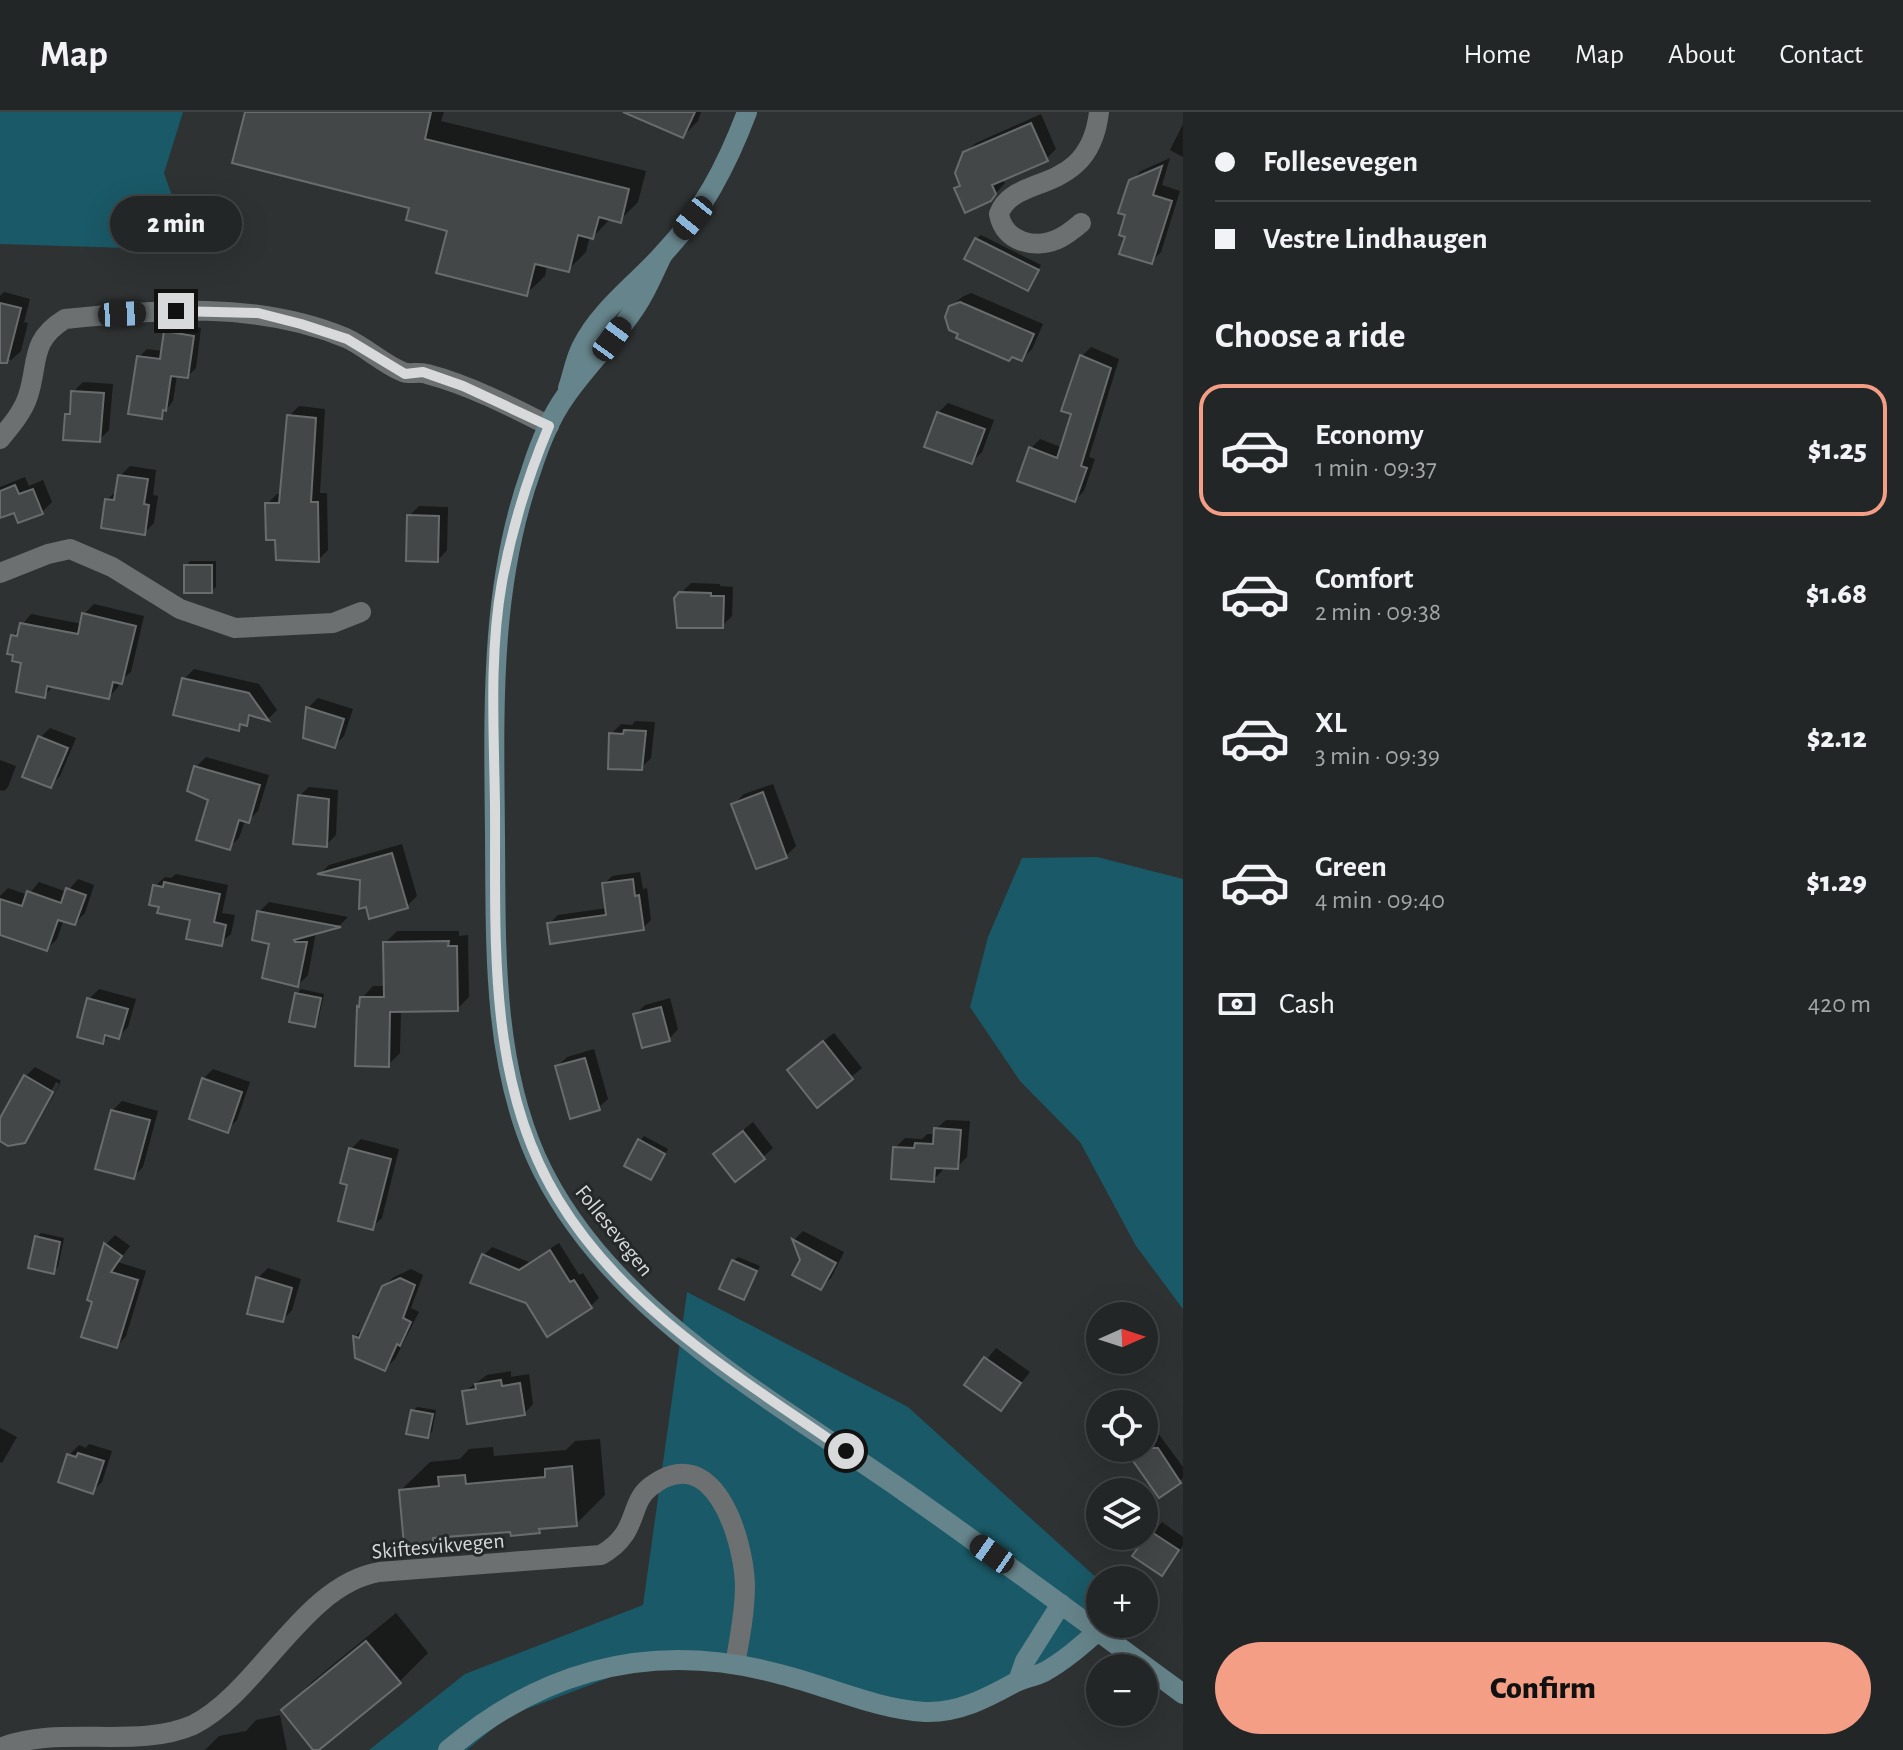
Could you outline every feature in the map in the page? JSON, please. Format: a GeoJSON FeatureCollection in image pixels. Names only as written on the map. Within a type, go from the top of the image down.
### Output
{"type":"FeatureCollection","features":[{"type":"Feature","properties":{"kind":"main road","name":"Follesevegen"},"geometry":{"type":"LineString","coordinates":[[747,112],[734,148],[712,190],[662,256],[639,303],[566,395],[530,471],[502,583],[493,693],[500,1017],[507,1068],[536,1157],[557,1198],[622,1282],[662,1320],[1086,1622]]}},
{"type":"Feature","properties":{"kind":"main road"},"geometry":{"type":"LineString","coordinates":[[1018,1681],[1025,1661],[1061,1604]]}},
{"type":"Feature","properties":{"kind":"main road"},"geometry":{"type":"LineString","coordinates":[[448,1750],[494,1715],[527,1695],[597,1669],[633,1662],[671,1659],[735,1664],[782,1674],[890,1707],[927,1712],[984,1701],[1018,1681],[1061,1662],[1090,1638]]}},
{"type":"Feature","properties":{"kind":"main road","name":"Follesevegen"},"geometry":{"type":"LineString","coordinates":[[1107,1638],[1183,1694]]}},
{"type":"Feature","properties":{"kind":"street"},"geometry":{"type":"LineString","coordinates":[[1081,223],[1063,237],[1035,245],[1014,237],[1004,229],[999,214],[1008,200],[1067,172],[1083,157],[1091,147],[1099,112]]}},
{"type":"Feature","properties":{"kind":"street"},"geometry":{"type":"LineString","coordinates":[[0,439],[29,395],[37,349],[42,338],[65,319],[176,311],[258,313],[347,339],[405,374],[423,372],[549,426]]}},
{"type":"Feature","properties":{"kind":"street"},"geometry":{"type":"LineString","coordinates":[[0,573],[48,554],[70,549],[112,567],[180,609],[235,628],[333,623],[361,612]]}},
{"type":"Feature","properties":{"kind":"street","name":"Skiftesvikvegen"},"geometry":{"type":"LineString","coordinates":[[0,1748],[63,1737],[152,1737],[190,1727],[220,1705],[305,1618],[345,1583],[379,1572],[601,1555],[622,1540],[647,1488],[678,1475],[697,1475],[711,1485],[722,1499],[741,1554],[745,1583],[744,1612],[735,1664]]}},
{"type":"Feature","properties":{"kind":"shaded area"},"geometry":{"type":"Polygon","coordinates":[[[0,112],[183,112],[164,173],[191,250],[0,244],[0,112]]]}},
{"type":"Feature","properties":{"kind":"shaded area"},"geometry":{"type":"Polygon","coordinates":[[[1097,857],[1183,879],[1183,1309],[1136,1246],[1080,1142],[1020,1081],[970,1007],[988,937],[1022,858],[1097,857]]]}},
{"type":"Feature","properties":{"kind":"shaded area"},"geometry":{"type":"Polygon","coordinates":[[[687,1292],[908,1407],[1086,1568],[1086,1636],[947,1717],[664,1657],[508,1716],[467,1750],[369,1750],[465,1674],[643,1605],[687,1292]]]}},
{"type":"Feature","properties":{"kind":"building"},"geometry":{"type":"Polygon","coordinates":[[[245,112],[431,112],[425,139],[629,189],[621,223],[599,217],[593,239],[578,235],[569,272],[535,264],[527,296],[436,273],[447,231],[406,220],[409,208],[232,163],[245,112]]]}},
{"type":"Feature","properties":{"kind":"building"},"geometry":{"type":"Polygon","coordinates":[[[623,112],[695,112],[683,138],[623,112]]]}},
{"type":"Feature","properties":{"kind":"building"},"geometry":{"type":"Polygon","coordinates":[[[1031,123],[1048,161],[992,185],[996,194],[991,201],[965,213],[954,188],[960,186],[955,173],[963,152],[1031,123]]]}},
{"type":"Feature","properties":{"kind":"building"},"geometry":{"type":"Polygon","coordinates":[[[1162,166],[1153,195],[1172,201],[1152,264],[1119,254],[1125,237],[1119,235],[1125,215],[1118,213],[1129,180],[1162,166]]]}},
{"type":"Feature","properties":{"kind":"building"},"geometry":{"type":"Polygon","coordinates":[[[975,238],[1039,270],[1028,291],[964,259],[975,238]]]}},
{"type":"Feature","properties":{"kind":"building"},"geometry":{"type":"Polygon","coordinates":[[[960,302],[1034,334],[1022,361],[1012,357],[1009,361],[956,338],[958,334],[949,330],[945,317],[949,306],[960,302]]]}},
{"type":"Feature","properties":{"kind":"building"},"geometry":{"type":"Polygon","coordinates":[[[0,303],[21,308],[7,363],[0,363],[0,303]]]}},
{"type":"Feature","properties":{"kind":"building"},"geometry":{"type":"Polygon","coordinates":[[[164,331],[194,336],[188,378],[171,376],[162,419],[128,414],[137,356],[160,359],[164,331]]]}},
{"type":"Feature","properties":{"kind":"building"},"geometry":{"type":"Polygon","coordinates":[[[1080,355],[1111,368],[1081,466],[1087,468],[1075,502],[1017,481],[1029,447],[1057,458],[1071,414],[1061,411],[1080,355]]]}},
{"type":"Feature","properties":{"kind":"building"},"geometry":{"type":"Polygon","coordinates":[[[71,391],[104,393],[100,442],[63,440],[65,414],[70,414],[71,391]]]}},
{"type":"Feature","properties":{"kind":"building"},"geometry":{"type":"Polygon","coordinates":[[[937,412],[985,429],[972,464],[924,447],[937,412]]]}},
{"type":"Feature","properties":{"kind":"building"},"geometry":{"type":"Polygon","coordinates":[[[287,415],[316,418],[311,502],[318,502],[319,562],[276,560],[275,540],[266,540],[265,503],[279,503],[287,415]]]}},
{"type":"Feature","properties":{"kind":"building"},"geometry":{"type":"Polygon","coordinates":[[[118,475],[148,479],[144,504],[149,505],[145,535],[101,528],[105,499],[114,500],[118,475]]]}},
{"type":"Feature","properties":{"kind":"building"},"geometry":{"type":"Polygon","coordinates":[[[15,485],[19,494],[33,489],[43,514],[18,523],[14,513],[0,518],[0,491],[15,485]]]}},
{"type":"Feature","properties":{"kind":"building"},"geometry":{"type":"Polygon","coordinates":[[[407,515],[439,516],[438,562],[406,561],[407,515]]]}},
{"type":"Feature","properties":{"kind":"building"},"geometry":{"type":"Polygon","coordinates":[[[184,565],[212,565],[212,593],[184,593],[184,565]]]}},
{"type":"Feature","properties":{"kind":"building"},"geometry":{"type":"Polygon","coordinates":[[[679,592],[724,596],[723,628],[677,628],[674,598],[679,592]]]}},
{"type":"Feature","properties":{"kind":"building"},"geometry":{"type":"Polygon","coordinates":[[[82,613],[136,626],[122,684],[113,682],[109,699],[47,686],[45,698],[16,692],[21,663],[12,661],[13,655],[7,654],[11,635],[17,636],[20,623],[78,634],[82,613]]]}},
{"type":"Feature","properties":{"kind":"building"},"geometry":{"type":"Polygon","coordinates":[[[182,678],[249,693],[269,721],[249,715],[247,726],[240,724],[239,731],[173,715],[182,678]]]}},
{"type":"Feature","properties":{"kind":"building"},"geometry":{"type":"Polygon","coordinates":[[[306,707],[344,719],[335,748],[303,738],[306,707]]]}},
{"type":"Feature","properties":{"kind":"building"},"geometry":{"type":"Polygon","coordinates":[[[624,730],[646,731],[642,770],[608,769],[609,733],[623,734],[624,730]]]}},
{"type":"Feature","properties":{"kind":"building"},"geometry":{"type":"Polygon","coordinates":[[[38,736],[68,748],[51,788],[22,777],[38,736]]]}},
{"type":"Feature","properties":{"kind":"building"},"geometry":{"type":"Polygon","coordinates":[[[194,766],[260,785],[249,823],[239,820],[230,850],[196,840],[208,800],[187,791],[194,766]]]}},
{"type":"Feature","properties":{"kind":"building"},"geometry":{"type":"Polygon","coordinates":[[[763,792],[787,858],[756,869],[731,804],[763,792]]]}},
{"type":"Feature","properties":{"kind":"building"},"geometry":{"type":"Polygon","coordinates":[[[298,795],[329,799],[327,847],[293,844],[298,795]]]}},
{"type":"Feature","properties":{"kind":"building"},"geometry":{"type":"Polygon","coordinates":[[[392,853],[408,908],[369,919],[366,907],[359,909],[360,880],[317,874],[392,853]]]}},
{"type":"Feature","properties":{"kind":"building"},"geometry":{"type":"Polygon","coordinates":[[[633,879],[635,896],[639,895],[644,930],[550,944],[547,923],[606,915],[602,883],[633,879]]]}},
{"type":"Feature","properties":{"kind":"building"},"geometry":{"type":"Polygon","coordinates":[[[164,882],[220,894],[214,922],[226,925],[222,946],[186,939],[190,920],[157,913],[159,907],[149,905],[153,885],[163,887],[164,882]]]}},
{"type":"Feature","properties":{"kind":"building"},"geometry":{"type":"Polygon","coordinates":[[[66,888],[86,895],[75,925],[58,920],[47,951],[0,935],[0,899],[22,906],[27,891],[61,903],[66,888]]]}},
{"type":"Feature","properties":{"kind":"building"},"geometry":{"type":"Polygon","coordinates":[[[257,911],[341,927],[294,940],[307,942],[298,987],[262,978],[269,944],[252,940],[257,911]]]}},
{"type":"Feature","properties":{"kind":"building"},"geometry":{"type":"Polygon","coordinates":[[[449,941],[448,946],[457,946],[458,1011],[390,1012],[389,1067],[355,1066],[360,997],[384,997],[383,942],[449,941]]]}},
{"type":"Feature","properties":{"kind":"building"},"geometry":{"type":"Polygon","coordinates":[[[295,993],[321,998],[315,1027],[289,1022],[295,993]]]}},
{"type":"Feature","properties":{"kind":"building"},"geometry":{"type":"Polygon","coordinates":[[[87,998],[128,1009],[119,1039],[105,1035],[103,1044],[77,1037],[87,998]]]}},
{"type":"Feature","properties":{"kind":"building"},"geometry":{"type":"Polygon","coordinates":[[[661,1007],[670,1041],[642,1048],[633,1014],[661,1007]]]}},
{"type":"Feature","properties":{"kind":"building"},"geometry":{"type":"Polygon","coordinates":[[[823,1041],[853,1079],[817,1108],[787,1070],[823,1041]]]}},
{"type":"Feature","properties":{"kind":"building"},"geometry":{"type":"Polygon","coordinates":[[[585,1058],[600,1110],[570,1119],[555,1066],[585,1058]]]}},
{"type":"Feature","properties":{"kind":"building"},"geometry":{"type":"Polygon","coordinates":[[[24,1075],[53,1092],[25,1143],[8,1146],[0,1141],[0,1118],[24,1075]]]}},
{"type":"Feature","properties":{"kind":"building"},"geometry":{"type":"Polygon","coordinates":[[[202,1078],[242,1092],[228,1133],[189,1119],[202,1078]]]}},
{"type":"Feature","properties":{"kind":"building"},"geometry":{"type":"Polygon","coordinates":[[[111,1110],[150,1120],[134,1179],[95,1169],[111,1110]]]}},
{"type":"Feature","properties":{"kind":"building"},"geometry":{"type":"Polygon","coordinates":[[[934,1128],[961,1130],[958,1169],[935,1168],[934,1182],[891,1179],[893,1147],[914,1148],[915,1143],[933,1144],[934,1128]]]}},
{"type":"Feature","properties":{"kind":"building"},"geometry":{"type":"Polygon","coordinates":[[[743,1131],[765,1159],[735,1182],[713,1154],[743,1131]]]}},
{"type":"Feature","properties":{"kind":"building"},"geometry":{"type":"Polygon","coordinates":[[[638,1139],[665,1154],[651,1180],[624,1166],[638,1139]]]}},
{"type":"Feature","properties":{"kind":"building"},"geometry":{"type":"Polygon","coordinates":[[[349,1148],[391,1159],[373,1230],[338,1221],[347,1185],[340,1183],[349,1148]]]}},
{"type":"Feature","properties":{"kind":"building"},"geometry":{"type":"Polygon","coordinates":[[[35,1236],[60,1242],[54,1274],[28,1268],[35,1236]]]}},
{"type":"Feature","properties":{"kind":"building"},"geometry":{"type":"Polygon","coordinates":[[[792,1239],[836,1263],[821,1290],[792,1275],[800,1260],[792,1239]]]}},
{"type":"Feature","properties":{"kind":"building"},"geometry":{"type":"Polygon","coordinates":[[[104,1243],[122,1256],[111,1272],[138,1280],[117,1348],[81,1337],[92,1302],[87,1300],[104,1243]]]}},
{"type":"Feature","properties":{"kind":"building"},"geometry":{"type":"Polygon","coordinates":[[[550,1250],[570,1282],[574,1280],[592,1308],[547,1337],[526,1303],[470,1283],[482,1254],[519,1270],[550,1250]]]}},
{"type":"Feature","properties":{"kind":"building"},"geometry":{"type":"Polygon","coordinates":[[[732,1260],[757,1271],[744,1300],[719,1289],[732,1260]]]}},
{"type":"Feature","properties":{"kind":"building"},"geometry":{"type":"Polygon","coordinates":[[[256,1277],[292,1288],[283,1322],[247,1314],[256,1277]]]}},
{"type":"Feature","properties":{"kind":"building"},"geometry":{"type":"Polygon","coordinates":[[[400,1278],[415,1285],[403,1318],[411,1322],[385,1371],[355,1358],[353,1336],[359,1338],[382,1286],[400,1278]]]}},
{"type":"Feature","properties":{"kind":"building"},"geometry":{"type":"Polygon","coordinates":[[[984,1357],[1021,1383],[1001,1411],[964,1385],[984,1357]]]}},
{"type":"Feature","properties":{"kind":"building"},"geometry":{"type":"Polygon","coordinates":[[[501,1380],[502,1386],[520,1383],[525,1415],[467,1424],[462,1391],[476,1389],[475,1384],[501,1380]]]}},
{"type":"Feature","properties":{"kind":"building"},"geometry":{"type":"Polygon","coordinates":[[[411,1410],[433,1414],[428,1438],[406,1434],[411,1410]]]}},
{"type":"Feature","properties":{"kind":"building"},"geometry":{"type":"Polygon","coordinates":[[[1158,1448],[1181,1483],[1159,1498],[1158,1478],[1145,1478],[1134,1462],[1158,1462],[1158,1448]]]}},
{"type":"Feature","properties":{"kind":"building"},"geometry":{"type":"Polygon","coordinates":[[[78,1453],[104,1461],[93,1494],[58,1482],[67,1454],[76,1457],[78,1453]]]}},
{"type":"Feature","properties":{"kind":"building"},"geometry":{"type":"Polygon","coordinates":[[[572,1466],[577,1526],[539,1529],[540,1533],[511,1536],[510,1532],[433,1538],[433,1542],[404,1545],[399,1490],[439,1486],[438,1477],[465,1475],[466,1484],[545,1477],[545,1469],[572,1466]]]}},
{"type":"Feature","properties":{"kind":"building"},"geometry":{"type":"Polygon","coordinates":[[[1158,1536],[1179,1550],[1162,1576],[1158,1573],[1158,1566],[1147,1566],[1132,1556],[1136,1550],[1158,1550],[1158,1536]]]}},
{"type":"Feature","properties":{"kind":"building"},"geometry":{"type":"Polygon","coordinates":[[[366,1641],[401,1683],[319,1750],[313,1750],[281,1710],[366,1641]]]}},
{"type":"Feature","properties":{"kind":"route"},"geometry":{"type":"LineString","coordinates":[[176,311],[258,313],[301,324],[347,339],[405,374],[423,372],[463,386],[549,426],[530,471],[514,530],[502,583],[494,664],[500,1017],[507,1068],[519,1112],[536,1157],[557,1198],[622,1282],[688,1341],[846,1451]]}}]}
